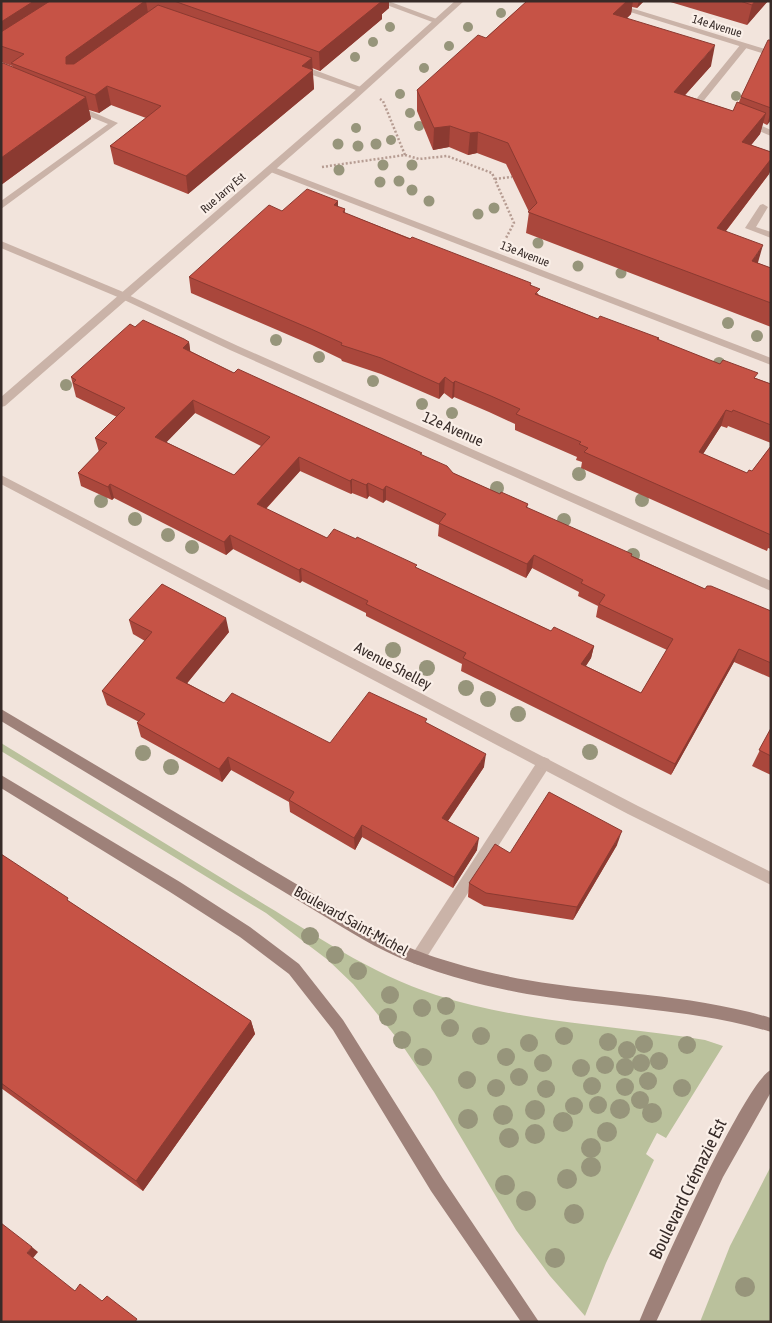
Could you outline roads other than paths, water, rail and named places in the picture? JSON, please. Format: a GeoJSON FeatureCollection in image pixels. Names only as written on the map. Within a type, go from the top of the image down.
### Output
{"type":"FeatureCollection","features":[{"type":"Feature","properties":{"kind":"main road","name":"Boulevard Saint-Michel"},"geometry":{"type":"LineString","coordinates":[[1,714],[347,922],[390,946],[418,958],[485,978],[527,987],[748,1018],[771,1025]]}},
{"type":"Feature","properties":{"kind":"main road"},"geometry":{"type":"LineString","coordinates":[[1,781],[183,892],[252,938],[294,970],[338,1025],[437,1185],[531,1322]]}},
{"type":"Feature","properties":{"kind":"main road","name":"Boulevard Crémazie Est"},"geometry":{"type":"LineString","coordinates":[[647,1322],[683,1239],[710,1185],[735,1137],[771,1078]]}},
{"type":"Feature","properties":{"kind":"street"},"geometry":{"type":"LineString","coordinates":[[380,1],[438,21]]}},
{"type":"Feature","properties":{"kind":"street","name":"Rue Jarry Est"},"geometry":{"type":"LineString","coordinates":[[1,403],[271,169],[460,1]]}},
{"type":"Feature","properties":{"kind":"street","name":"14e Avenue"},"geometry":{"type":"LineString","coordinates":[[599,1],[771,54]]}},
{"type":"Feature","properties":{"kind":"street"},"geometry":{"type":"LineString","coordinates":[[714,111],[696,104],[744,46]]}},
{"type":"Feature","properties":{"kind":"street"},"geometry":{"type":"LineString","coordinates":[[288,63],[362,89]]}},
{"type":"Feature","properties":{"kind":"street"},"geometry":{"type":"LineString","coordinates":[[1,206],[114,123],[68,105]]}},
{"type":"Feature","properties":{"kind":"street"},"geometry":{"type":"LineString","coordinates":[[740,120],[771,133]]}},
{"type":"Feature","properties":{"kind":"street","name":"13e Avenue"},"geometry":{"type":"LineString","coordinates":[[271,169],[771,362]]}},
{"type":"Feature","properties":{"kind":"street"},"geometry":{"type":"LineString","coordinates":[[771,197],[767,209],[750,228],[771,235]]}},
{"type":"Feature","properties":{"kind":"street","name":"12e Avenue"},"geometry":{"type":"LineString","coordinates":[[1,244],[124,296],[234,348],[771,586]]}},
{"type":"Feature","properties":{"kind":"street","name":"Avenue Shelley"},"geometry":{"type":"LineString","coordinates":[[1,479],[544,763],[771,879]]}},
{"type":"Feature","properties":{"kind":"street"},"geometry":{"type":"LineString","coordinates":[[418,958],[544,763]]}}]}
